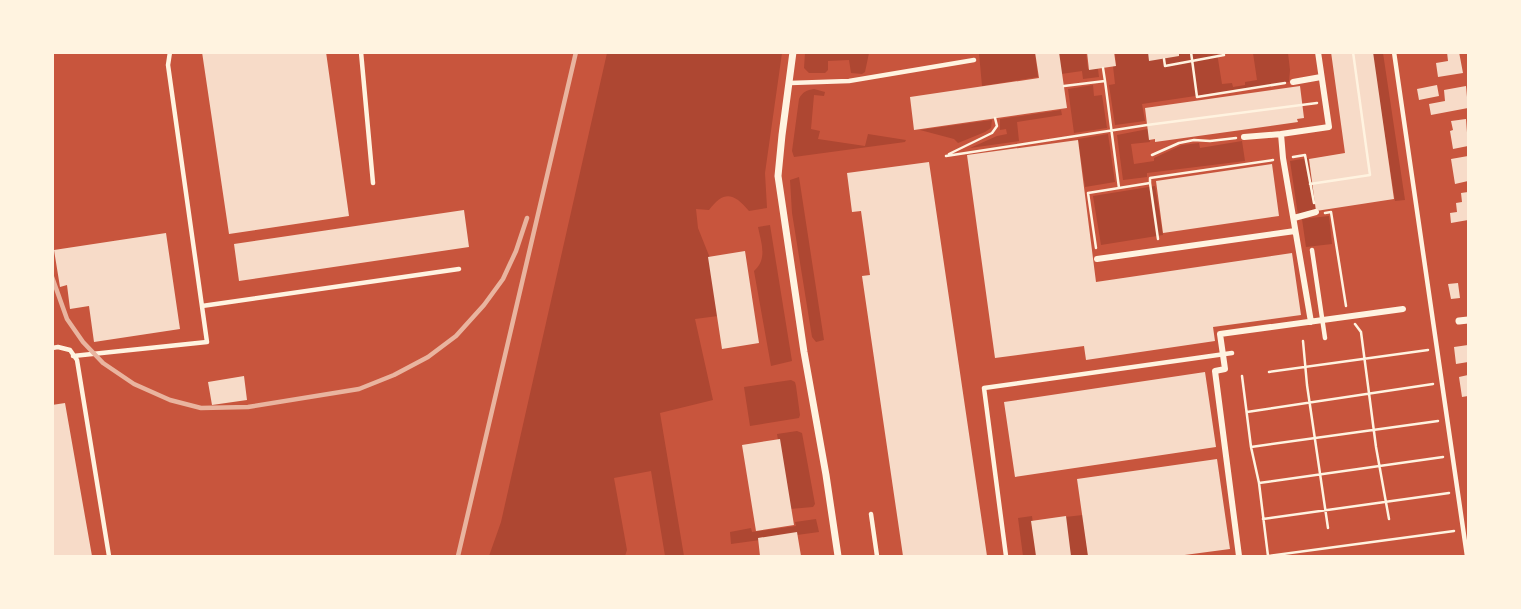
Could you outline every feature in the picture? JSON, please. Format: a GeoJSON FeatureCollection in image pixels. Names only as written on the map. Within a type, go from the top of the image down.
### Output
{"type":"FeatureCollection","features":[{"type":"Feature","properties":{"kind":"street"},"geometry":{"type":"LineString","coordinates":[[793,52],[778,176],[838,556]]}},
{"type":"Feature","properties":{"kind":"street"},"geometry":{"type":"LineString","coordinates":[[1244,137],[1329,127],[1318,52]]}},
{"type":"Feature","properties":{"kind":"street"},"geometry":{"type":"LineString","coordinates":[[1293,82],[1321,77]]}},
{"type":"Feature","properties":{"kind":"street"},"geometry":{"type":"LineString","coordinates":[[1281,134],[1311,322]]}},
{"type":"Feature","properties":{"kind":"street"},"geometry":{"type":"LineString","coordinates":[[1294,218],[1316,212]]}},
{"type":"Feature","properties":{"kind":"street"},"geometry":{"type":"LineString","coordinates":[[1097,259],[1295,231]]}},
{"type":"Feature","properties":{"kind":"street"},"geometry":{"type":"LineString","coordinates":[[1239,556],[1215,371],[1225,369],[1220,334],[1403,309]]}},
{"type":"Feature","properties":{"kind":"street"},"geometry":{"type":"LineString","coordinates":[[1459,321],[1468,320]]}},
{"type":"Feature","properties":{"kind":"lane"},"geometry":{"type":"LineString","coordinates":[[73,356],[207,342],[168,65],[170,52]]}},
{"type":"Feature","properties":{"kind":"lane"},"geometry":{"type":"LineString","coordinates":[[361,52],[373,183]]}},
{"type":"Feature","properties":{"kind":"lane"},"geometry":{"type":"LineString","coordinates":[[1394,52],[1467,556]]}},
{"type":"Feature","properties":{"kind":"lane"},"geometry":{"type":"LineString","coordinates":[[789,83],[849,81],[974,60]]}},
{"type":"Feature","properties":{"kind":"lane"},"geometry":{"type":"LineString","coordinates":[[1312,250],[1325,338]]}},
{"type":"Feature","properties":{"kind":"lane"},"geometry":{"type":"LineString","coordinates":[[202,306],[459,269]]}},
{"type":"Feature","properties":{"kind":"lane"},"geometry":{"type":"LineString","coordinates":[[52,348],[70,350],[76,360],[109,556]]}},
{"type":"Feature","properties":{"kind":"lane"},"geometry":{"type":"LineString","coordinates":[[1006,556],[984,388],[1232,353]]}},
{"type":"Feature","properties":{"kind":"lane"},"geometry":{"type":"LineString","coordinates":[[871,514],[877,556]]}},
{"type":"Feature","properties":{"kind":"path"},"geometry":{"type":"LineString","coordinates":[[1191,52],[1197,97],[1293,82]]}},
{"type":"Feature","properties":{"kind":"path"},"geometry":{"type":"LineString","coordinates":[[1310,184],[1370,175],[1353,52]]}},
{"type":"Feature","properties":{"kind":"path"},"geometry":{"type":"LineString","coordinates":[[1164,59],[1165,66],[1224,55]]}},
{"type":"Feature","properties":{"kind":"path"},"geometry":{"type":"LineString","coordinates":[[1103,68],[1119,188]]}},
{"type":"Feature","properties":{"kind":"path"},"geometry":{"type":"LineString","coordinates":[[1063,86],[1105,81]]}},
{"type":"Feature","properties":{"kind":"path"},"geometry":{"type":"LineString","coordinates":[[995,118],[997,125],[992,132],[946,156],[1147,125],[1302,106]]}},
{"type":"Feature","properties":{"kind":"path"},"geometry":{"type":"LineString","coordinates":[[1152,155],[1179,143],[1244,137]]}},
{"type":"Feature","properties":{"kind":"path"},"geometry":{"type":"LineString","coordinates":[[1291,157],[1305,155],[1316,212],[1313,214],[1331,212],[1347,313],[1361,332],[1389,519]]}},
{"type":"Feature","properties":{"kind":"path"},"geometry":{"type":"LineString","coordinates":[[1160,249],[1150,178],[1270,160]]}},
{"type":"Feature","properties":{"kind":"path"},"geometry":{"type":"LineString","coordinates":[[1097,259],[1088,193],[1150,183]]}},
{"type":"Feature","properties":{"kind":"path"},"geometry":{"type":"LineString","coordinates":[[1303,341],[1328,528]]}},
{"type":"Feature","properties":{"kind":"path"},"geometry":{"type":"LineString","coordinates":[[1269,372],[1428,350]]}},
{"type":"Feature","properties":{"kind":"path"},"geometry":{"type":"LineString","coordinates":[[1242,376],[1268,556],[1455,532],[1453,520]]}},
{"type":"Feature","properties":{"kind":"path"},"geometry":{"type":"LineString","coordinates":[[1247,412],[1433,384]]}},
{"type":"Feature","properties":{"kind":"path"},"geometry":{"type":"LineString","coordinates":[[1251,447],[1438,421],[1440,429]]}},
{"type":"Feature","properties":{"kind":"path"},"geometry":{"type":"LineString","coordinates":[[1442,447],[1445,466]]}},
{"type":"Feature","properties":{"kind":"path"},"geometry":{"type":"LineString","coordinates":[[1259,484],[1444,457]]}},
{"type":"Feature","properties":{"kind":"path"},"geometry":{"type":"LineString","coordinates":[[1447,484],[1450,501]]}},
{"type":"Feature","properties":{"kind":"path"},"geometry":{"type":"LineString","coordinates":[[1263,519],[1449,493]]}},
{"type":"Feature","properties":{"kind":"shaded area"},"geometry":{"type":"Polygon","coordinates":[[[805,52],[869,53],[865,72],[862,74],[851,73],[849,60],[828,61],[828,70],[825,73],[809,73],[804,68],[805,52]]]}},
{"type":"Feature","properties":{"kind":"shaded area"},"geometry":{"type":"Polygon","coordinates":[[[607,53],[782,53],[765,173],[767,208],[749,211],[739,200],[729,196],[719,199],[709,210],[696,209],[698,228],[710,258],[718,316],[695,319],[713,400],[660,413],[684,556],[665,556],[651,471],[614,478],[627,550],[625,556],[489,556],[501,522],[607,53]]]}},
{"type":"Feature","properties":{"kind":"shaded area"},"geometry":{"type":"Polygon","coordinates":[[[979,53],[1035,53],[1038,77],[982,86],[979,53]]]}},
{"type":"Feature","properties":{"kind":"shaded area"},"geometry":{"type":"Polygon","coordinates":[[[1058,53],[1086,53],[1088,69],[1098,69],[1099,77],[1083,79],[1082,71],[1061,74],[1058,53]]]}},
{"type":"Feature","properties":{"kind":"shaded area"},"geometry":{"type":"Polygon","coordinates":[[[1115,53],[1217,53],[1222,84],[1232,83],[1233,87],[1257,80],[1253,53],[1288,53],[1289,82],[1142,104],[1145,121],[1115,125],[1109,85],[1115,84],[1115,53]]]}},
{"type":"Feature","properties":{"kind":"shaded area"},"geometry":{"type":"Polygon","coordinates":[[[1372,53],[1383,53],[1405,200],[1395,201],[1372,53]]]}},
{"type":"Feature","properties":{"kind":"shaded area"},"geometry":{"type":"Polygon","coordinates":[[[1093,85],[1094,96],[1102,95],[1107,128],[1074,133],[1068,89],[1093,85]]]}},
{"type":"Feature","properties":{"kind":"shaded area"},"geometry":{"type":"Polygon","coordinates":[[[814,89],[825,92],[824,96],[814,95],[811,129],[820,131],[818,139],[865,146],[868,134],[906,140],[905,142],[794,157],[792,151],[799,99],[805,92],[814,89]]]}},
{"type":"Feature","properties":{"kind":"shaded area"},"geometry":{"type":"Polygon","coordinates":[[[1061,110],[1062,115],[1017,122],[1019,141],[970,148],[1007,134],[1006,129],[1000,130],[1000,119],[1061,110]]]}},
{"type":"Feature","properties":{"kind":"shaded area"},"geometry":{"type":"Polygon","coordinates":[[[992,120],[991,128],[958,143],[954,139],[920,130],[992,120]]]}},
{"type":"Feature","properties":{"kind":"shaded area"},"geometry":{"type":"Polygon","coordinates":[[[1148,129],[1150,142],[1131,144],[1134,164],[1154,161],[1154,158],[1182,145],[1199,143],[1200,148],[1242,141],[1245,161],[1147,173],[1147,177],[1123,180],[1117,135],[1148,129]]]}},
{"type":"Feature","properties":{"kind":"shaded area"},"geometry":{"type":"Polygon","coordinates":[[[1108,134],[1115,182],[1085,187],[1078,139],[1108,134]]]}},
{"type":"Feature","properties":{"kind":"shaded area"},"geometry":{"type":"Polygon","coordinates":[[[1308,158],[1316,212],[1298,215],[1290,161],[1308,158]]]}},
{"type":"Feature","properties":{"kind":"shaded area"},"geometry":{"type":"Polygon","coordinates":[[[799,177],[824,340],[816,342],[812,337],[792,213],[790,180],[799,177]]]}},
{"type":"Feature","properties":{"kind":"shaded area"},"geometry":{"type":"Polygon","coordinates":[[[1155,186],[1163,235],[1101,245],[1093,196],[1155,186]]]}},
{"type":"Feature","properties":{"kind":"shaded area"},"geometry":{"type":"Polygon","coordinates":[[[1329,216],[1332,244],[1306,247],[1302,219],[1329,216]]]}},
{"type":"Feature","properties":{"kind":"shaded area"},"geometry":{"type":"Polygon","coordinates":[[[770,225],[792,361],[771,366],[754,271],[762,256],[758,227],[770,225]]]}},
{"type":"Feature","properties":{"kind":"shaded area"},"geometry":{"type":"Polygon","coordinates":[[[791,380],[796,386],[799,418],[750,426],[744,387],[791,380]]]}},
{"type":"Feature","properties":{"kind":"shaded area"},"geometry":{"type":"Polygon","coordinates":[[[797,431],[802,433],[815,504],[813,507],[790,509],[777,434],[797,431]]]}},
{"type":"Feature","properties":{"kind":"shaded area"},"geometry":{"type":"Polygon","coordinates":[[[1083,515],[1088,556],[1070,556],[1065,517],[1083,515]]]}},
{"type":"Feature","properties":{"kind":"shaded area"},"geometry":{"type":"Polygon","coordinates":[[[1032,516],[1037,556],[1023,556],[1018,518],[1032,516]]]}},
{"type":"Feature","properties":{"kind":"shaded area"},"geometry":{"type":"Polygon","coordinates":[[[816,519],[819,532],[731,544],[730,532],[796,526],[795,522],[816,519]]]}},
{"type":"Feature","properties":{"kind":"building"},"geometry":{"type":"Polygon","coordinates":[[[202,52],[326,52],[349,216],[229,234],[202,52]]]}},
{"type":"Feature","properties":{"kind":"building"},"geometry":{"type":"Polygon","coordinates":[[[1035,52],[1059,52],[1067,108],[914,130],[910,97],[1039,78],[1035,52]]]}},
{"type":"Feature","properties":{"kind":"building"},"geometry":{"type":"Polygon","coordinates":[[[1087,52],[1114,52],[1116,66],[1089,70],[1087,52]]]}},
{"type":"Feature","properties":{"kind":"building"},"geometry":{"type":"Polygon","coordinates":[[[1148,52],[1179,52],[1179,56],[1149,61],[1148,52]]]}},
{"type":"Feature","properties":{"kind":"building"},"geometry":{"type":"Polygon","coordinates":[[[1331,52],[1373,52],[1394,199],[1316,211],[1309,159],[1345,153],[1331,52]]]}},
{"type":"Feature","properties":{"kind":"building"},"geometry":{"type":"Polygon","coordinates":[[[1447,52],[1459,52],[1463,73],[1438,77],[1436,63],[1448,61],[1447,52]]]}},
{"type":"Feature","properties":{"kind":"building"},"geometry":{"type":"Polygon","coordinates":[[[1437,85],[1439,96],[1419,100],[1417,89],[1437,85]]]}},
{"type":"Feature","properties":{"kind":"building"},"geometry":{"type":"Polygon","coordinates":[[[1300,86],[1304,118],[1297,119],[1298,122],[1155,142],[1155,139],[1149,140],[1145,108],[1300,86]]]}},
{"type":"Feature","properties":{"kind":"building"},"geometry":{"type":"Polygon","coordinates":[[[1466,86],[1468,108],[1431,115],[1429,104],[1445,101],[1444,90],[1466,86]]]}},
{"type":"Feature","properties":{"kind":"building"},"geometry":{"type":"Polygon","coordinates":[[[1466,119],[1468,146],[1453,149],[1451,121],[1466,119]]]}},
{"type":"Feature","properties":{"kind":"building"},"geometry":{"type":"Polygon","coordinates":[[[1078,140],[1096,282],[1292,253],[1301,315],[1213,327],[1215,341],[1086,360],[1084,346],[995,358],[967,155],[1078,140]]]}},
{"type":"Feature","properties":{"kind":"building"},"geometry":{"type":"Polygon","coordinates":[[[1468,156],[1468,181],[1455,184],[1451,159],[1468,156]]]}},
{"type":"Feature","properties":{"kind":"building"},"geometry":{"type":"Polygon","coordinates":[[[929,162],[987,556],[903,556],[862,276],[870,275],[861,211],[852,212],[847,173],[929,162]]]}},
{"type":"Feature","properties":{"kind":"building"},"geometry":{"type":"Polygon","coordinates":[[[1272,164],[1279,216],[1163,233],[1156,181],[1272,164]]]}},
{"type":"Feature","properties":{"kind":"building"},"geometry":{"type":"Polygon","coordinates":[[[1468,192],[1468,220],[1451,223],[1450,213],[1457,212],[1456,203],[1462,202],[1461,193],[1468,192]]]}},
{"type":"Feature","properties":{"kind":"building"},"geometry":{"type":"Polygon","coordinates":[[[464,210],[469,247],[239,281],[234,244],[464,210]]]}},
{"type":"Feature","properties":{"kind":"building"},"geometry":{"type":"Polygon","coordinates":[[[166,233],[180,329],[94,342],[89,306],[70,309],[67,285],[60,287],[54,250],[166,233]]]}},
{"type":"Feature","properties":{"kind":"building"},"geometry":{"type":"Polygon","coordinates":[[[745,251],[759,343],[722,349],[708,257],[745,251]]]}},
{"type":"Feature","properties":{"kind":"building"},"geometry":{"type":"Polygon","coordinates":[[[1458,283],[1460,298],[1451,299],[1448,284],[1458,283]]]}},
{"type":"Feature","properties":{"kind":"building"},"geometry":{"type":"Polygon","coordinates":[[[1468,345],[1468,362],[1456,364],[1454,347],[1468,345]]]}},
{"type":"Feature","properties":{"kind":"building"},"geometry":{"type":"Polygon","coordinates":[[[1205,372],[1216,447],[1015,477],[1004,402],[1205,372]]]}},
{"type":"Feature","properties":{"kind":"building"},"geometry":{"type":"Polygon","coordinates":[[[1468,375],[1468,396],[1462,397],[1459,377],[1468,375]]]}},
{"type":"Feature","properties":{"kind":"building"},"geometry":{"type":"Polygon","coordinates":[[[244,376],[247,400],[212,405],[208,382],[244,376]]]}},
{"type":"Feature","properties":{"kind":"building"},"geometry":{"type":"Polygon","coordinates":[[[65,403],[92,556],[52,556],[52,405],[65,403]]]}},
{"type":"Feature","properties":{"kind":"building"},"geometry":{"type":"Polygon","coordinates":[[[780,439],[794,525],[756,531],[742,445],[780,439]]]}},
{"type":"Feature","properties":{"kind":"building"},"geometry":{"type":"Polygon","coordinates":[[[1217,459],[1230,549],[1177,556],[1088,556],[1077,479],[1217,459]]]}},
{"type":"Feature","properties":{"kind":"building"},"geometry":{"type":"Polygon","coordinates":[[[1066,516],[1071,556],[1036,556],[1031,521],[1066,516]]]}},
{"type":"Feature","properties":{"kind":"building"},"geometry":{"type":"Polygon","coordinates":[[[797,532],[801,556],[760,556],[758,538],[797,532]]]}},
{"type":"Feature","properties":{"kind":"railway"},"geometry":{"type":"LineString","coordinates":[[458,556],[576,52]]}},
{"type":"Feature","properties":{"kind":"railway"},"geometry":{"type":"LineString","coordinates":[[52,277],[67,319],[83,342],[103,363],[134,384],[170,400],[201,408],[248,407],[359,389],[428,357],[456,336],[503,279],[527,218]]}}]}
